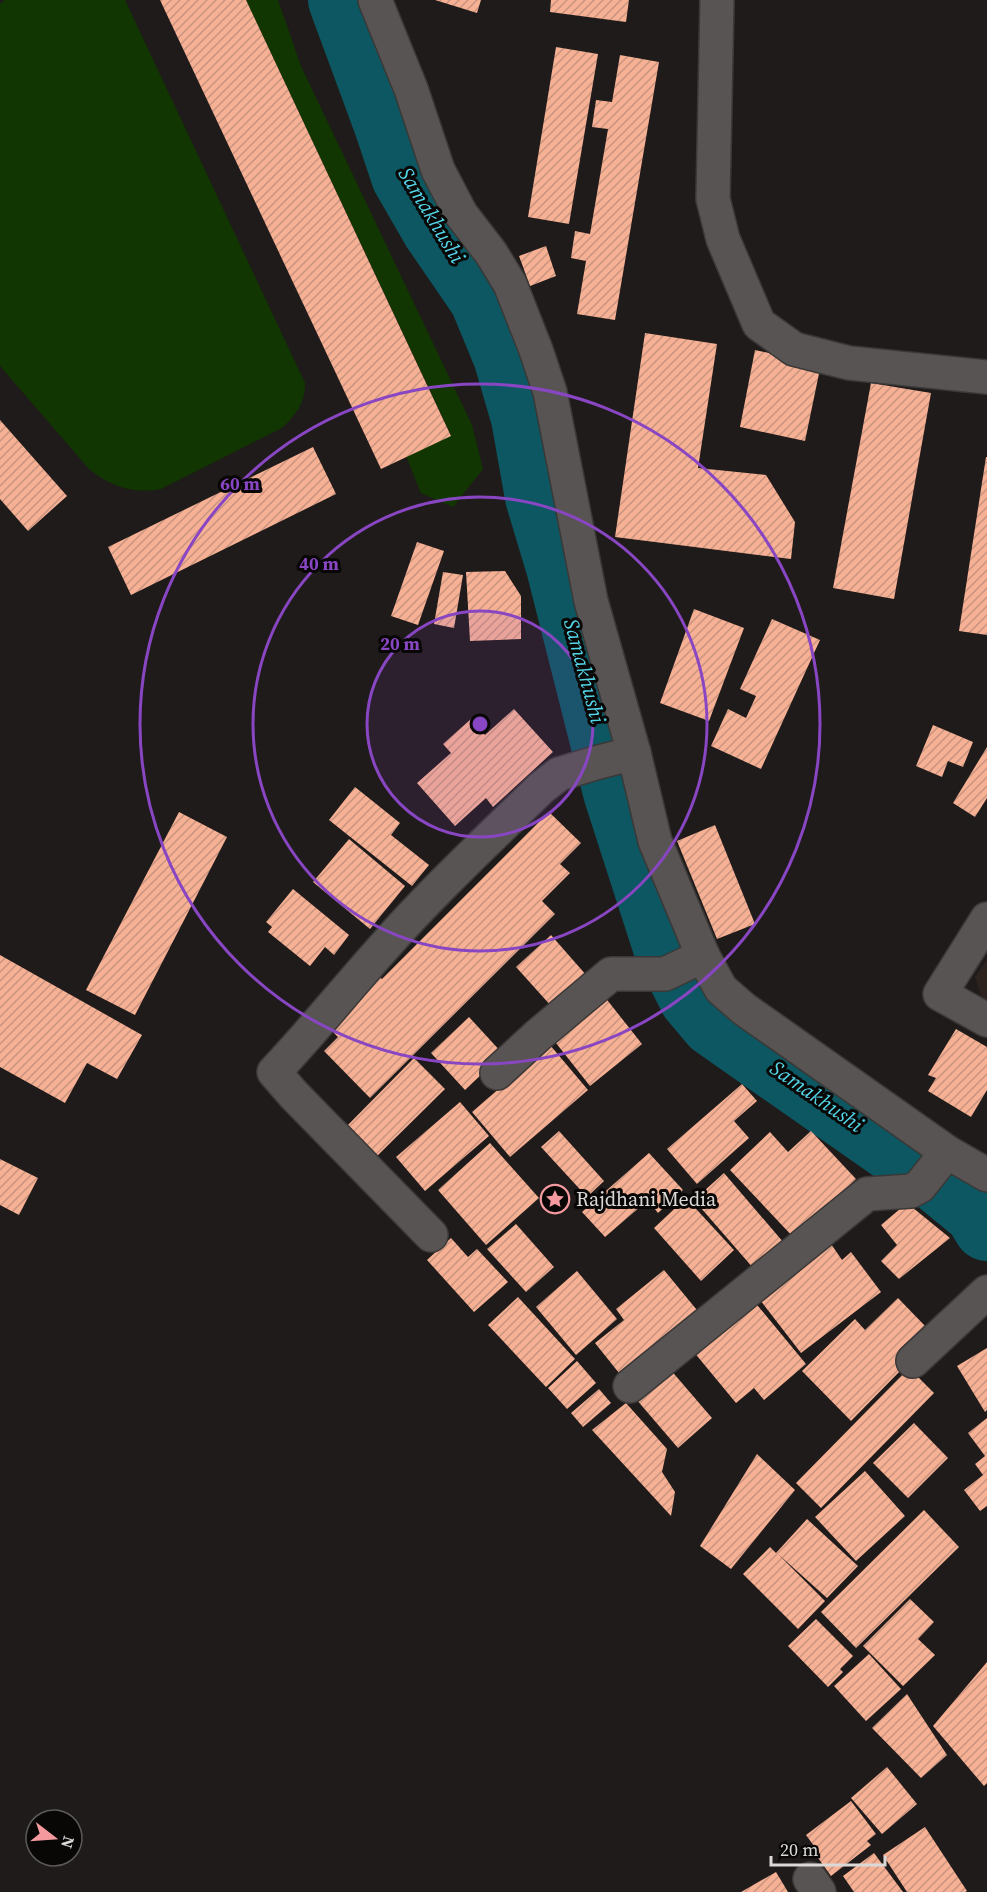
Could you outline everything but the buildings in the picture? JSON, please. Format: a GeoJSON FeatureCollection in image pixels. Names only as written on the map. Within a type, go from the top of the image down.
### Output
{"type":"FeatureCollection","features":[{"type":"Feature","properties":{"kind":"street"},"geometry":{"type":"LineString","coordinates":[[375,0],[411,89],[438,170],[461,214],[491,253],[510,284],[550,392],[591,601],[618,757],[655,841],[686,964],[721,989],[936,1166],[987,1175]]}},
{"type":"Feature","properties":{"kind":"street"},"geometry":{"type":"LineString","coordinates":[[717,0],[713,199],[723,239],[759,324],[794,350],[849,363],[987,377]]}},
{"type":"Feature","properties":{"kind":"street"},"geometry":{"type":"LineString","coordinates":[[431,1235],[274,1072],[306,1039],[382,948],[428,899],[541,788],[559,774],[618,757]]}},
{"type":"Feature","properties":{"kind":"street"},"geometry":{"type":"LineString","coordinates":[[987,919],[940,994],[987,1020]]}},
{"type":"Feature","properties":{"kind":"street"},"geometry":{"type":"LineString","coordinates":[[497,1073],[611,974],[686,964]]}},
{"type":"Feature","properties":{"kind":"street"},"geometry":{"type":"LineString","coordinates":[[630,1386],[867,1194],[911,1191],[936,1166]]}},
{"type":"Feature","properties":{"kind":"street"},"geometry":{"type":"LineString","coordinates":[[913,1361],[987,1292]]}},
{"type":"Feature","properties":{"kind":"shaded area"},"geometry":{"type":"Polygon","coordinates":[[[987,960],[987,1004],[983,1002],[975,977],[987,960]]]}},
{"type":"Feature","properties":{"kind":"green space"},"geometry":{"type":"Polygon","coordinates":[[[5,0],[125,0],[305,383],[299,408],[282,428],[161,489],[141,491],[123,488],[89,469],[0,366],[0,4],[5,0]]]}},
{"type":"Feature","properties":{"kind":"green space"},"geometry":{"type":"Polygon","coordinates":[[[246,0],[278,0],[301,66],[472,425],[483,469],[453,507],[421,493],[406,456],[451,435],[246,0]]]}},
{"type":"Feature","properties":{"kind":"waterway","name":"Samakhushi"},"geometry":{"type":"LineString","coordinates":[[342,0],[405,176],[435,228],[483,298],[507,356],[525,418],[539,497],[560,567],[617,792],[667,947],[693,998],[714,1023],[940,1181],[978,1212],[987,1227]]}},
{"type":"Feature","properties":{"kind":"place","name":"Rajdhani Media"},"geometry":{"type":"Point","coordinates":[555,1199]}}]}
